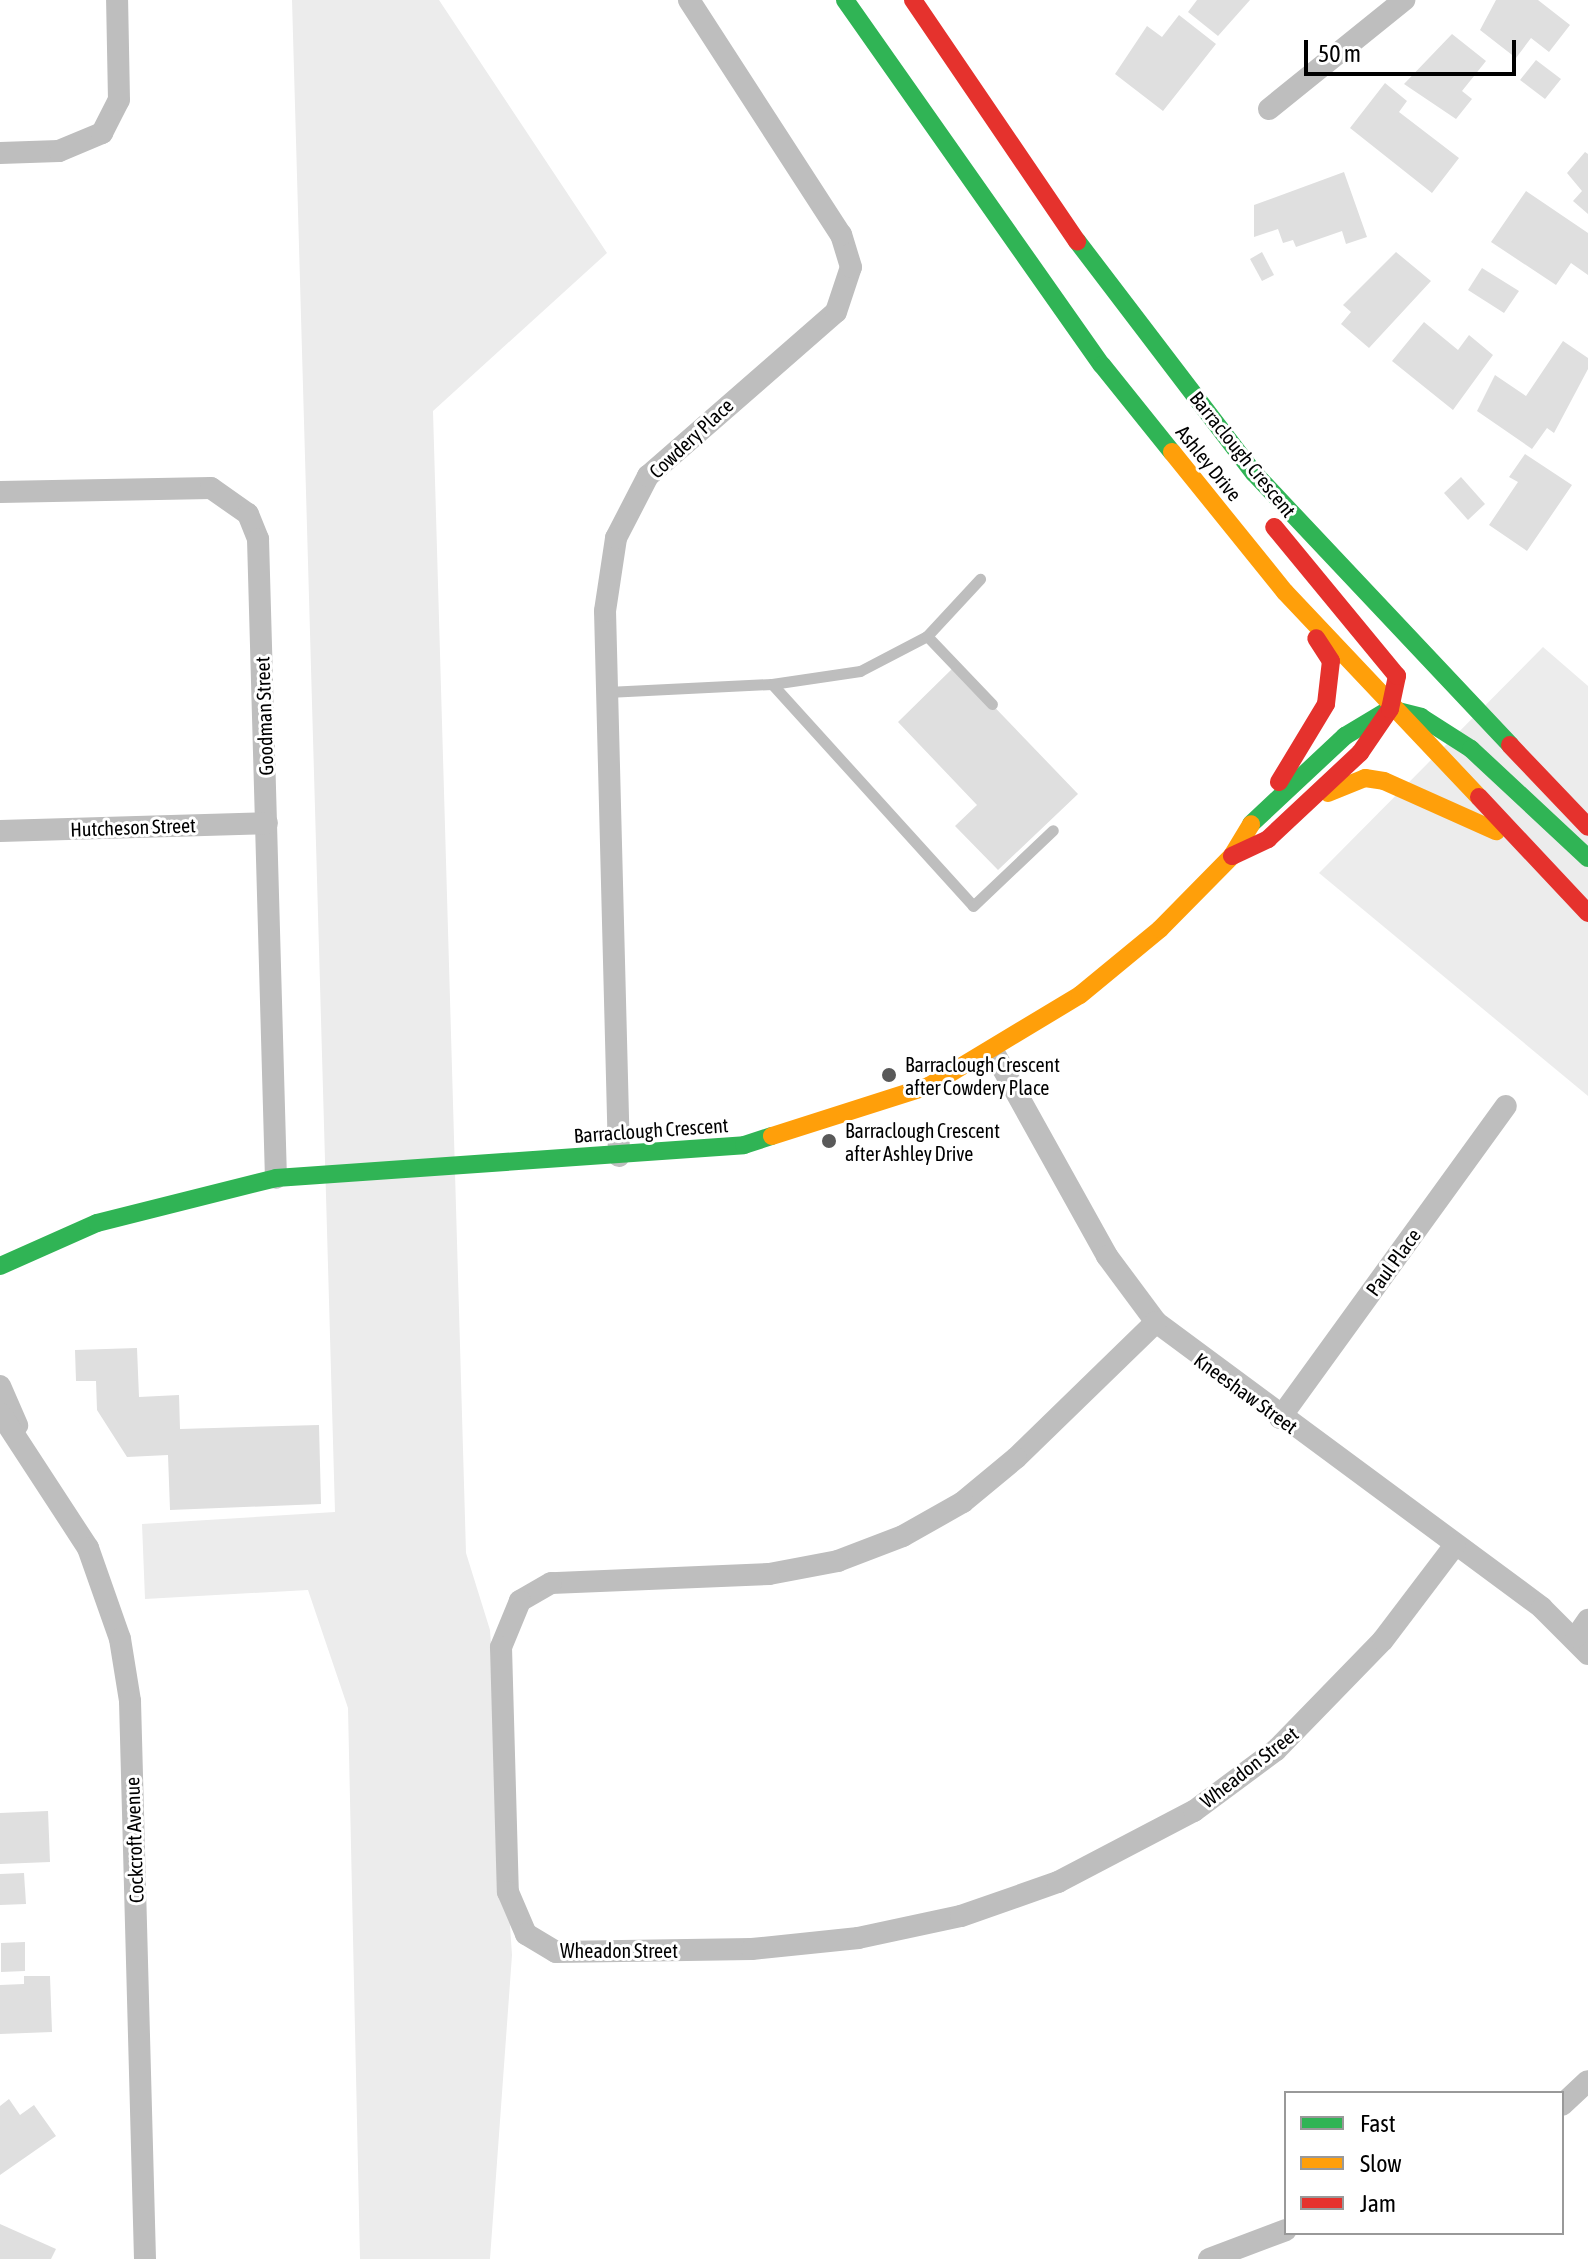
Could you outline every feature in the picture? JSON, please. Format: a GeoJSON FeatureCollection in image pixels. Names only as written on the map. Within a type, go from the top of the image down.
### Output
{"type":"FeatureCollection","features":[{"type":"Feature","properties":{"kind":"main road","name":"Ashley Drive"},"geometry":{"type":"LineString","coordinates":[[845,0],[1102,365],[1285,592],[1510,837],[1588,913]]}},
{"type":"Feature","properties":{"kind":"main road","name":"Ashley Drive"},"geometry":{"type":"LineString","coordinates":[[913,0],[1058,217],[1254,473],[1588,827]]}},
{"type":"Feature","properties":{"kind":"main road"},"geometry":{"type":"LineString","coordinates":[[1058,217],[1130,347]]}},
{"type":"Feature","properties":{"kind":"main road","name":"Barraclough Crescent"},"geometry":{"type":"LineString","coordinates":[[1159,385],[1376,646],[1397,676],[1390,709],[1360,753],[1268,839],[1232,856]]}},
{"type":"Feature","properties":{"kind":"main road"},"geometry":{"type":"LineString","coordinates":[[1252,823],[1326,704],[1331,661],[1285,592]]}},
{"type":"Feature","properties":{"kind":"main road"},"geometry":{"type":"LineString","coordinates":[[1390,709],[1421,717],[1471,749],[1588,858]]}},
{"type":"Feature","properties":{"kind":"main road","name":"Barraclough Crescent"},"geometry":{"type":"LineString","coordinates":[[0,1266],[97,1223],[276,1178],[412,1163],[619,1156],[744,1145],[824,1123],[929,1086],[993,1051],[1080,995],[1232,856],[1252,823],[1345,736],[1390,709]]}},
{"type":"Feature","properties":{"kind":"main road"},"geometry":{"type":"LineString","coordinates":[[1300,809],[1365,778],[1510,837]]}},
{"type":"Feature","properties":{"kind":"street"},"geometry":{"type":"LineString","coordinates":[[0,153],[59,151],[102,133],[119,100],[117,0]]}},
{"type":"Feature","properties":{"kind":"street","name":"Cowdery Place"},"geometry":{"type":"LineString","coordinates":[[619,1156],[606,586],[635,495],[680,444],[836,312],[850,287],[841,235],[689,0]]}},
{"type":"Feature","properties":{"kind":"street"},"geometry":{"type":"LineString","coordinates":[[1269,109],[1404,0]]}},
{"type":"Feature","properties":{"kind":"street","name":"Goodman Street"},"geometry":{"type":"LineString","coordinates":[[0,492],[211,488],[248,514],[258,539],[276,1178]]}},
{"type":"Feature","properties":{"kind":"street","name":"Hutcheson Street"},"geometry":{"type":"LineString","coordinates":[[0,831],[267,823]]}},
{"type":"Feature","properties":{"kind":"street","name":"Kneeshaw Street"},"geometry":{"type":"LineString","coordinates":[[993,1051],[1107,1256],[1156,1322],[1280,1418],[1584,1637]]}},
{"type":"Feature","properties":{"kind":"street","name":"Paul Place"},"geometry":{"type":"LineString","coordinates":[[1280,1418],[1506,1106]]}},
{"type":"Feature","properties":{"kind":"street","name":"Wheadon Street"},"geometry":{"type":"LineString","coordinates":[[1156,1322],[1016,1458],[963,1502],[903,1536],[838,1561],[769,1574],[551,1583],[520,1601],[501,1647],[508,1892],[526,1934],[556,1952],[768,1947],[961,1916],[1058,1882],[1194,1811],[1276,1750],[1383,1640],[1455,1545]]}},
{"type":"Feature","properties":{"kind":"street","name":"Cockcroft Avenue"},"geometry":{"type":"LineString","coordinates":[[0,1386],[26,1444],[100,1577],[130,1701],[145,2259]]}},
{"type":"Feature","properties":{"kind":"street","name":"Cockcroft Avenue"},"geometry":{"type":"LineString","coordinates":[[0,1413],[26,1444]]}},
{"type":"Feature","properties":{"kind":"street"},"geometry":{"type":"LineString","coordinates":[[1564,2103],[1587,2086]]}},
{"type":"Feature","properties":{"kind":"street"},"geometry":{"type":"LineString","coordinates":[[1209,2259],[1234,2255],[1284,2231]]}},
{"type":"Feature","properties":{"kind":"lane"},"geometry":{"type":"LineString","coordinates":[[607,692],[772,684],[860,671],[927,636],[980,579]]}},
{"type":"Feature","properties":{"kind":"lane"},"geometry":{"type":"LineString","coordinates":[[927,636],[992,704]]}},
{"type":"Feature","properties":{"kind":"lane"},"geometry":{"type":"LineString","coordinates":[[772,684],[973,906],[1053,830]]}},
{"type":"Feature","properties":{"kind":"shaded area"},"geometry":{"type":"Polygon","coordinates":[[[292,0],[439,0],[607,253],[433,411],[466,1553],[490,1630],[512,1955],[490,2259],[360,2259],[348,1708],[308,1590],[145,1599],[142,1524],[335,1512],[292,0]]]}},
{"type":"Feature","properties":{"kind":"shaded area"},"geometry":{"type":"Polygon","coordinates":[[[1543,647],[1588,686],[1588,1096],[1319,873],[1543,647]]]}},
{"type":"Feature","properties":{"kind":"building"},"geometry":{"type":"Polygon","coordinates":[[[1197,0],[1250,0],[1218,36],[1188,12],[1197,0]]]}},
{"type":"Feature","properties":{"kind":"building"},"geometry":{"type":"Polygon","coordinates":[[[1496,0],[1538,0],[1570,25],[1549,52],[1531,38],[1516,58],[1480,30],[1496,0]]]}},
{"type":"Feature","properties":{"kind":"building"},"geometry":{"type":"Polygon","coordinates":[[[1179,15],[1216,44],[1163,111],[1115,74],[1147,26],[1162,37],[1179,15]]]}},
{"type":"Feature","properties":{"kind":"building"},"geometry":{"type":"Polygon","coordinates":[[[1452,34],[1486,61],[1462,91],[1472,99],[1456,119],[1404,84],[1452,34]]]}},
{"type":"Feature","properties":{"kind":"building"},"geometry":{"type":"Polygon","coordinates":[[[1536,60],[1561,79],[1545,99],[1520,80],[1536,60]]]}},
{"type":"Feature","properties":{"kind":"building"},"geometry":{"type":"Polygon","coordinates":[[[1385,83],[1407,101],[1399,112],[1459,158],[1432,193],[1350,128],[1385,83]]]}},
{"type":"Feature","properties":{"kind":"building"},"geometry":{"type":"Polygon","coordinates":[[[1585,152],[1588,154],[1588,214],[1573,201],[1582,191],[1567,173],[1585,152]]]}},
{"type":"Feature","properties":{"kind":"building"},"geometry":{"type":"Polygon","coordinates":[[[1344,172],[1367,237],[1346,244],[1342,231],[1296,247],[1293,240],[1283,243],[1278,229],[1254,237],[1254,205],[1344,172]]]}},
{"type":"Feature","properties":{"kind":"building"},"geometry":{"type":"Polygon","coordinates":[[[1526,191],[1588,233],[1588,275],[1571,263],[1556,285],[1491,242],[1526,191]]]}},
{"type":"Feature","properties":{"kind":"building"},"geometry":{"type":"Polygon","coordinates":[[[1262,252],[1274,275],[1262,281],[1250,259],[1262,252]]]}},
{"type":"Feature","properties":{"kind":"building"},"geometry":{"type":"Polygon","coordinates":[[[1396,252],[1431,281],[1369,348],[1341,324],[1351,312],[1343,305],[1396,252]]]}},
{"type":"Feature","properties":{"kind":"building"},"geometry":{"type":"Polygon","coordinates":[[[1482,268],[1519,291],[1504,313],[1468,290],[1482,268]]]}},
{"type":"Feature","properties":{"kind":"building"},"geometry":{"type":"Polygon","coordinates":[[[1424,322],[1458,350],[1469,335],[1493,355],[1453,410],[1392,361],[1424,322]]]}},
{"type":"Feature","properties":{"kind":"building"},"geometry":{"type":"Polygon","coordinates":[[[1563,341],[1588,358],[1588,369],[1554,433],[1547,428],[1532,449],[1477,411],[1495,375],[1526,396],[1563,341]]]}},
{"type":"Feature","properties":{"kind":"building"},"geometry":{"type":"Polygon","coordinates":[[[1525,454],[1572,485],[1527,551],[1489,525],[1518,482],[1509,477],[1525,454]]]}},
{"type":"Feature","properties":{"kind":"building"},"geometry":{"type":"Polygon","coordinates":[[[1461,477],[1485,504],[1468,520],[1444,493],[1461,477]]]}},
{"type":"Feature","properties":{"kind":"building"},"geometry":{"type":"Polygon","coordinates":[[[955,666],[1078,794],[998,870],[955,826],[977,805],[898,722],[955,666]]]}},
{"type":"Feature","properties":{"kind":"building"},"geometry":{"type":"Polygon","coordinates":[[[137,1348],[139,1397],[179,1395],[180,1429],[319,1425],[321,1504],[170,1510],[168,1455],[127,1457],[97,1410],[96,1381],[76,1381],[75,1350],[137,1348]]]}},
{"type":"Feature","properties":{"kind":"building"},"geometry":{"type":"Polygon","coordinates":[[[48,1811],[50,1862],[0,1864],[0,1813],[48,1811]]]}},
{"type":"Feature","properties":{"kind":"building"},"geometry":{"type":"Polygon","coordinates":[[[24,1873],[26,1904],[0,1905],[0,1874],[24,1873]]]}},
{"type":"Feature","properties":{"kind":"building"},"geometry":{"type":"Polygon","coordinates":[[[25,1942],[25,1971],[1,1972],[1,1943],[25,1942]]]}},
{"type":"Feature","properties":{"kind":"building"},"geometry":{"type":"Polygon","coordinates":[[[24,1976],[50,1976],[52,2032],[0,2034],[0,1985],[24,1984],[24,1976]]]}},
{"type":"Feature","properties":{"kind":"building"},"geometry":{"type":"Polygon","coordinates":[[[9,2099],[20,2115],[34,2105],[56,2136],[0,2175],[0,2106],[9,2099]]]}},
{"type":"Feature","properties":{"kind":"building"},"geometry":{"type":"Polygon","coordinates":[[[0,2224],[56,2249],[51,2259],[0,2259],[0,2224]]]}},
{"type":"Feature","properties":{"kind":"traffic: fast"},"geometry":{"type":"LineString","coordinates":[[845,0],[1102,365],[1172,452]]}},
{"type":"Feature","properties":{"kind":"traffic: fast"},"geometry":{"type":"LineString","coordinates":[[1077,241],[1254,473],[1510,745]]}},
{"type":"Feature","properties":{"kind":"traffic: fast"},"geometry":{"type":"LineString","coordinates":[[1251,824],[1345,736],[1390,709],[1421,717],[1471,749],[1588,858]]}},
{"type":"Feature","properties":{"kind":"traffic: fast"},"geometry":{"type":"LineString","coordinates":[[0,1266],[97,1223],[276,1178],[744,1145],[772,1136]]}},
{"type":"Feature","properties":{"kind":"traffic: slow"},"geometry":{"type":"LineString","coordinates":[[1172,452],[1285,592],[1479,797]]}},
{"type":"Feature","properties":{"kind":"traffic: slow"},"geometry":{"type":"LineString","coordinates":[[1328,793],[1365,778],[1384,781],[1496,831]]}},
{"type":"Feature","properties":{"kind":"traffic: slow"},"geometry":{"type":"LineString","coordinates":[[772,1136],[929,1086],[1080,995],[1160,929],[1232,856],[1251,824]]}},
{"type":"Feature","properties":{"kind":"traffic: jam"},"geometry":{"type":"LineString","coordinates":[[913,0],[1077,241]]}},
{"type":"Feature","properties":{"kind":"traffic: jam"},"geometry":{"type":"LineString","coordinates":[[1232,856],[1268,839],[1360,753],[1390,709],[1397,676],[1274,527]]}},
{"type":"Feature","properties":{"kind":"traffic: jam"},"geometry":{"type":"LineString","coordinates":[[1279,782],[1326,704],[1331,661],[1316,638]]}},
{"type":"Feature","properties":{"kind":"traffic: jam"},"geometry":{"type":"LineString","coordinates":[[1510,745],[1588,827]]}},
{"type":"Feature","properties":{"kind":"traffic: jam"},"geometry":{"type":"LineString","coordinates":[[1479,797],[1588,913]]}},
{"type":"Feature","properties":{"kind":"place","name":"Barraclough Crescent after Cowdery Place"},"geometry":{"type":"Point","coordinates":[889,1075]}},
{"type":"Feature","properties":{"kind":"place","name":"Barraclough Crescent after Ashley Drive"},"geometry":{"type":"Point","coordinates":[829,1141]}}]}
